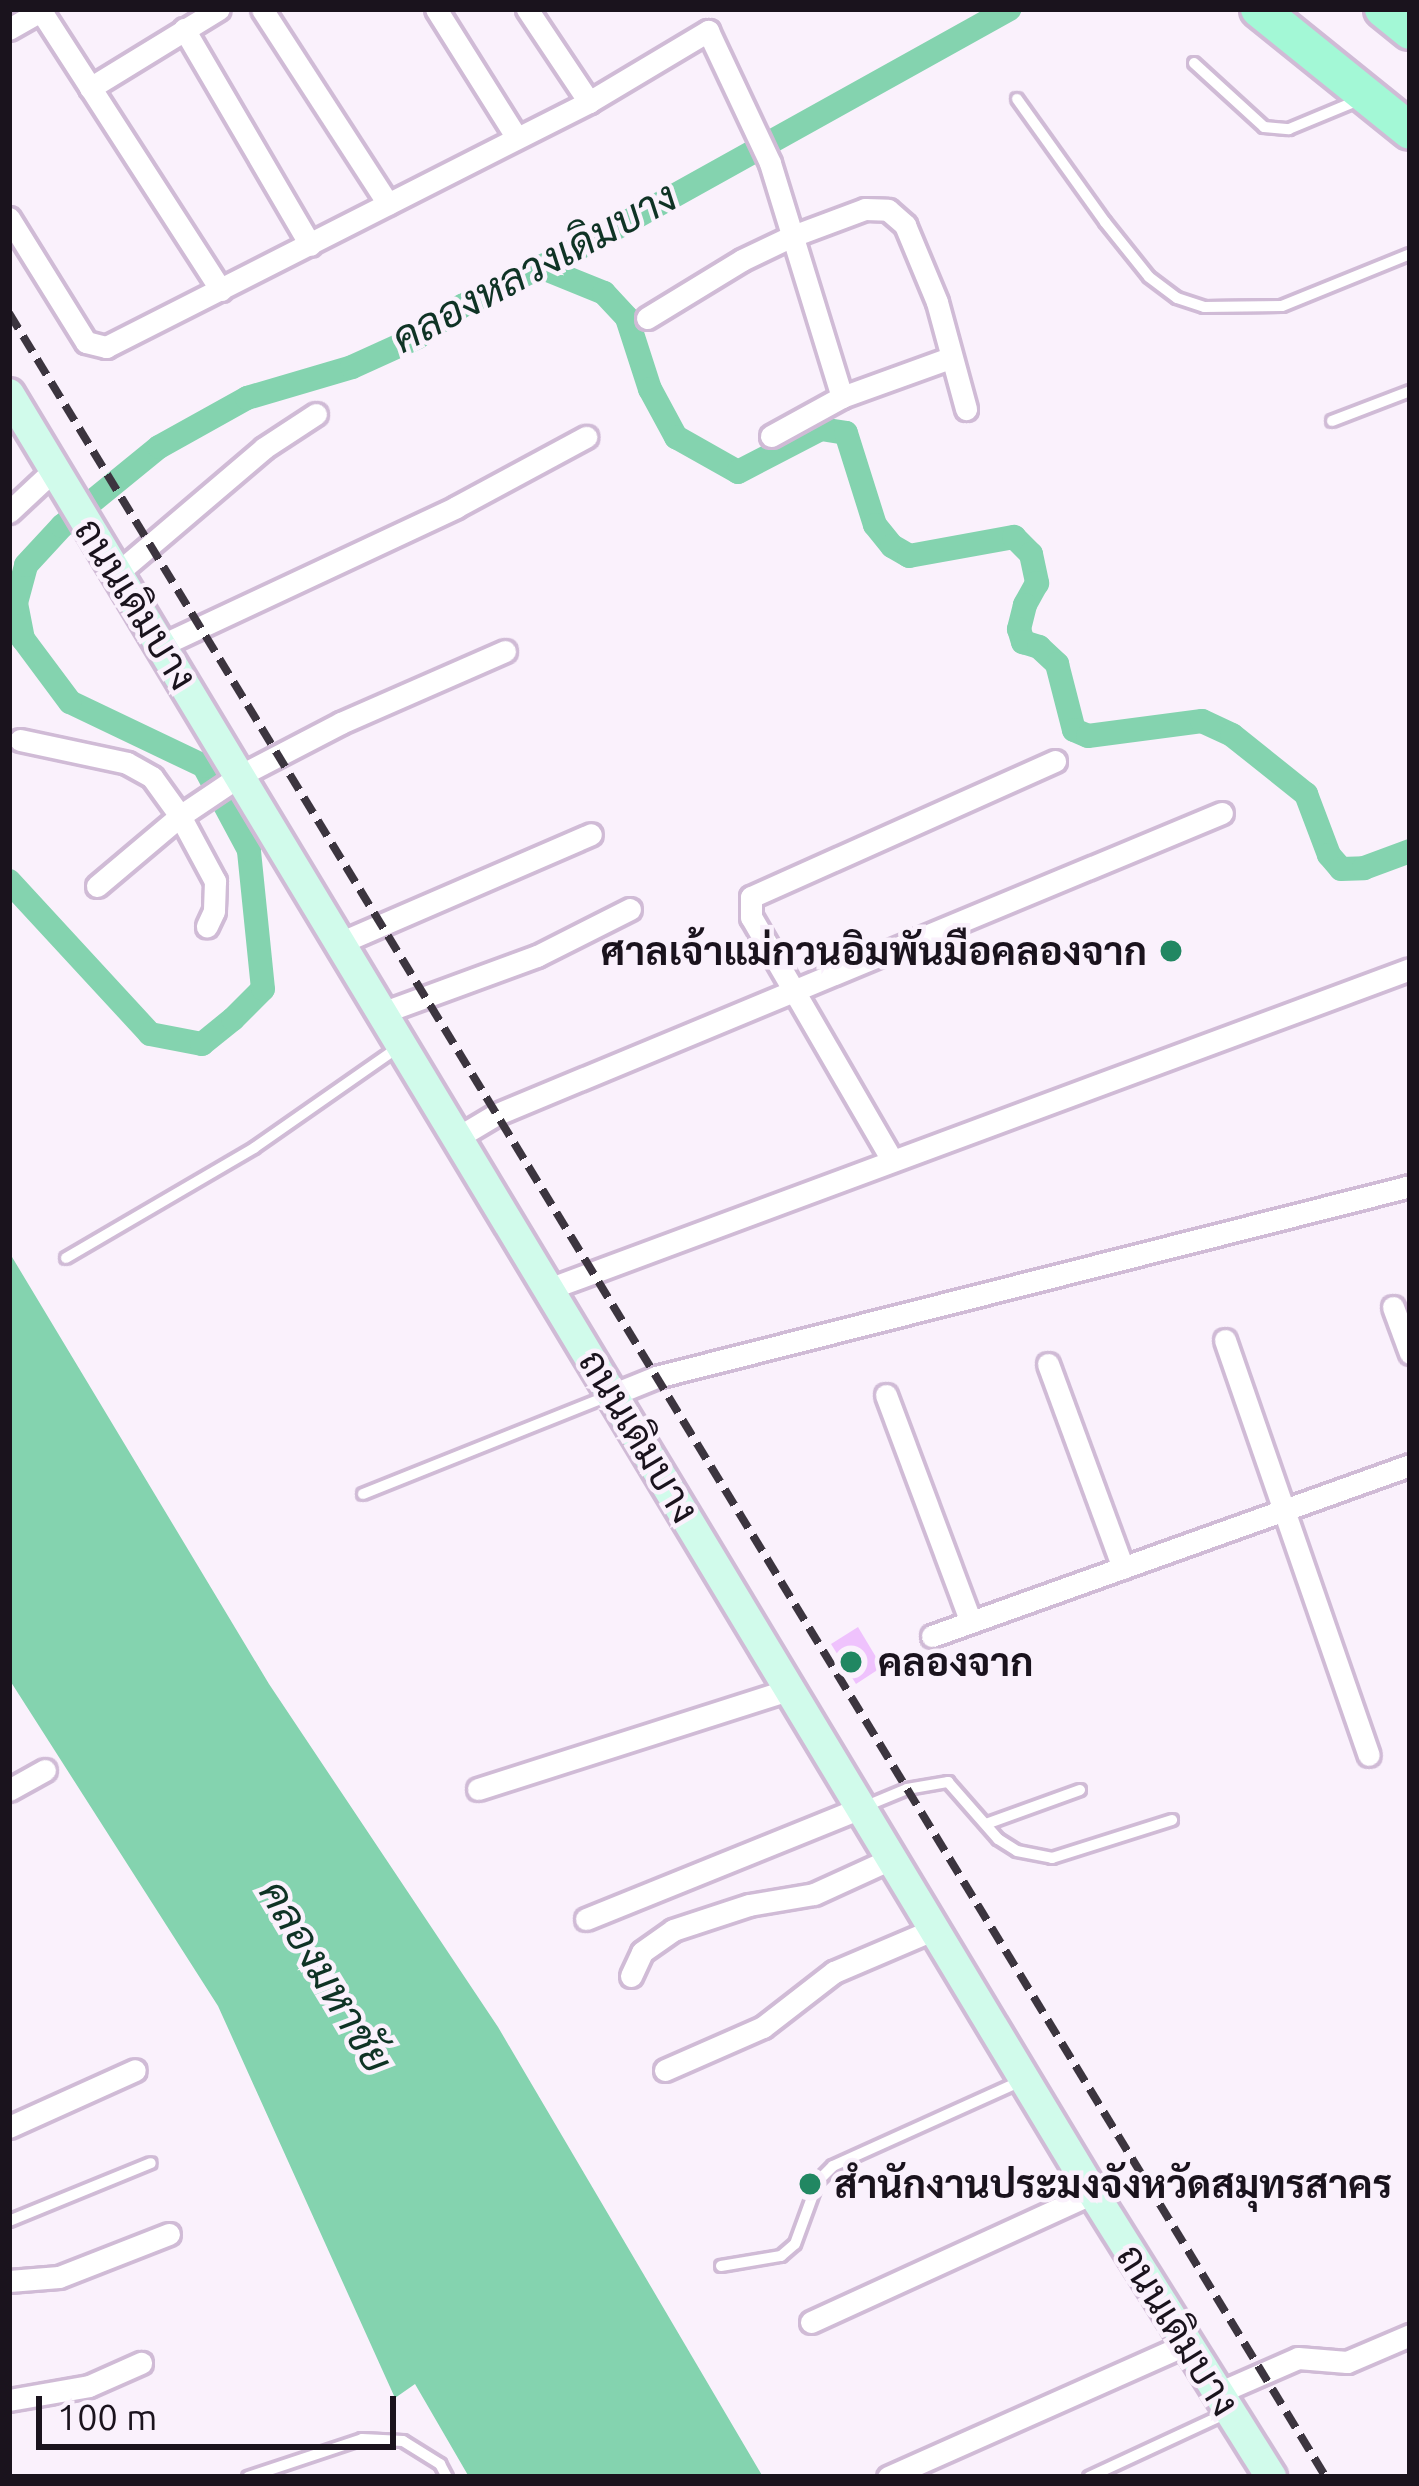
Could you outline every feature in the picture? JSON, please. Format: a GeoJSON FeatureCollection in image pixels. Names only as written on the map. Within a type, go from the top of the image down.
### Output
{"type":"FeatureCollection","features":[{"type":"Feature","properties":{"kind":"main road"},"geometry":{"type":"LineString","coordinates":[[1259,9],[1410,131]]}},
{"type":"Feature","properties":{"kind":"main road"},"geometry":{"type":"LineString","coordinates":[[1383,9],[1410,32]]}},
{"type":"Feature","properties":{"kind":"street"},"geometry":{"type":"LineString","coordinates":[[90,88],[219,9]]}},
{"type":"Feature","properties":{"kind":"street"},"geometry":{"type":"LineString","coordinates":[[262,9],[388,204]]}},
{"type":"Feature","properties":{"kind":"street"},"geometry":{"type":"LineString","coordinates":[[436,9],[517,138]]}},
{"type":"Feature","properties":{"kind":"street"},"geometry":{"type":"LineString","coordinates":[[527,9],[589,103]]}},
{"type":"Feature","properties":{"kind":"street"},"geometry":{"type":"LineString","coordinates":[[695,9],[770,163],[842,397]]}},
{"type":"Feature","properties":{"kind":"street"},"geometry":{"type":"LineString","coordinates":[[9,29],[42,10],[221,290]]}},
{"type":"Feature","properties":{"kind":"street"},"geometry":{"type":"LineString","coordinates":[[184,28],[310,245]]}},
{"type":"Feature","properties":{"kind":"street"},"geometry":{"type":"LineString","coordinates":[[9,218],[93,346],[106,347],[589,103],[708,31]]}},
{"type":"Feature","properties":{"kind":"street"},"geometry":{"type":"LineString","coordinates":[[647,318],[742,260],[790,237],[865,209],[898,216],[937,302],[966,409]]}},
{"type":"Feature","properties":{"kind":"street"},"geometry":{"type":"LineString","coordinates":[[771,436],[842,397],[950,358]]}},
{"type":"Feature","properties":{"kind":"street","name":"ถนนเดิมบาง"},"geometry":{"type":"LineString","coordinates":[[9,394],[1093,2193],[1271,2477]]}},
{"type":"Feature","properties":{"kind":"street"},"geometry":{"type":"LineString","coordinates":[[115,575],[264,448],[316,414]]}},
{"type":"Feature","properties":{"kind":"street"},"geometry":{"type":"LineString","coordinates":[[162,644],[456,507],[586,437]]}},
{"type":"Feature","properties":{"kind":"street"},"geometry":{"type":"LineString","coordinates":[[9,512],[56,470]]}},
{"type":"Feature","properties":{"kind":"street"},"geometry":{"type":"LineString","coordinates":[[98,886],[181,815],[240,776],[341,723],[505,652]]}},
{"type":"Feature","properties":{"kind":"street"},"geometry":{"type":"LineString","coordinates":[[20,740],[127,764],[152,777],[181,815],[215,881],[214,911],[207,926]]}},
{"type":"Feature","properties":{"kind":"street"},"geometry":{"type":"LineString","coordinates":[[892,1160],[751,917],[749,904],[755,893],[1055,761]]}},
{"type":"Feature","properties":{"kind":"street"},"geometry":{"type":"LineString","coordinates":[[460,1136],[496,1115],[1222,813]]}},
{"type":"Feature","properties":{"kind":"street"},"geometry":{"type":"LineString","coordinates":[[341,942],[591,834]]}},
{"type":"Feature","properties":{"kind":"street"},"geometry":{"type":"LineString","coordinates":[[384,1012],[537,956],[630,909]]}},
{"type":"Feature","properties":{"kind":"street"},"geometry":{"type":"LineString","coordinates":[[550,1288],[1410,969]]}},
{"type":"Feature","properties":{"kind":"street"},"geometry":{"type":"LineString","coordinates":[[614,1394],[656,1377],[1410,1186]]}},
{"type":"Feature","properties":{"kind":"street"},"geometry":{"type":"LineString","coordinates":[[1393,1306],[1410,1353]]}},
{"type":"Feature","properties":{"kind":"street"},"geometry":{"type":"LineString","coordinates":[[1225,1340],[1369,1755]]}},
{"type":"Feature","properties":{"kind":"street"},"geometry":{"type":"LineString","coordinates":[[1048,1364],[1123,1568]]}},
{"type":"Feature","properties":{"kind":"street"},"geometry":{"type":"LineString","coordinates":[[886,1395],[971,1622]]}},
{"type":"Feature","properties":{"kind":"street"},"geometry":{"type":"LineString","coordinates":[[932,1636],[1410,1466]]}},
{"type":"Feature","properties":{"kind":"street"},"geometry":{"type":"LineString","coordinates":[[478,1789],[791,1689]]}},
{"type":"Feature","properties":{"kind":"street"},"geometry":{"type":"LineString","coordinates":[[9,1790],[45,1770]]}},
{"type":"Feature","properties":{"kind":"street"},"geometry":{"type":"LineString","coordinates":[[586,1919],[862,1807]]}},
{"type":"Feature","properties":{"kind":"street"},"geometry":{"type":"LineString","coordinates":[[631,1976],[642,1952],[674,1930],[749,1905],[814,1894],[893,1858]]}},
{"type":"Feature","properties":{"kind":"street"},"geometry":{"type":"LineString","coordinates":[[665,2070],[763,2027],[833,1972],[934,1929]]}},
{"type":"Feature","properties":{"kind":"street"},"geometry":{"type":"LineString","coordinates":[[9,2127],[135,2070]]}},
{"type":"Feature","properties":{"kind":"street"},"geometry":{"type":"LineString","coordinates":[[811,2322],[1093,2193]]}},
{"type":"Feature","properties":{"kind":"street"},"geometry":{"type":"LineString","coordinates":[[9,2281],[59,2277],[169,2234]]}},
{"type":"Feature","properties":{"kind":"street"},"geometry":{"type":"LineString","coordinates":[[1223,2403],[1298,2358],[1347,2362],[1410,2335]]}},
{"type":"Feature","properties":{"kind":"street"},"geometry":{"type":"LineString","coordinates":[[888,2477],[1186,2344]]}},
{"type":"Feature","properties":{"kind":"street"},"geometry":{"type":"LineString","coordinates":[[9,2399],[89,2386],[141,2362]]}},
{"type":"Feature","properties":{"kind":"lane"},"geometry":{"type":"LineString","coordinates":[[1194,63],[1264,127],[1289,129],[1367,97]]}},
{"type":"Feature","properties":{"kind":"lane"},"geometry":{"type":"LineString","coordinates":[[1016,99],[1105,223],[1149,277],[1177,298],[1204,307],[1282,306],[1410,254]]}},
{"type":"Feature","properties":{"kind":"lane"},"geometry":{"type":"LineString","coordinates":[[1332,421],[1410,391]]}},
{"type":"Feature","properties":{"kind":"lane"},"geometry":{"type":"LineString","coordinates":[[66,1258],[205,1179],[404,1043]]}},
{"type":"Feature","properties":{"kind":"lane"},"geometry":{"type":"LineString","coordinates":[[363,1494],[614,1394]]}},
{"type":"Feature","properties":{"kind":"lane"},"geometry":{"type":"LineString","coordinates":[[862,1807],[908,1789],[948,1782],[1017,1851],[1052,1858],[1172,1820]]}},
{"type":"Feature","properties":{"kind":"lane"},"geometry":{"type":"LineString","coordinates":[[986,1824],[1080,1790]]}},
{"type":"Feature","properties":{"kind":"lane"},"geometry":{"type":"LineString","coordinates":[[721,2266],[781,2257],[804,2228],[818,2181],[833,2166],[1024,2079]]}},
{"type":"Feature","properties":{"kind":"lane"},"geometry":{"type":"LineString","coordinates":[[9,2221],[152,2163]]}},
{"type":"Feature","properties":{"kind":"lane"},"geometry":{"type":"LineString","coordinates":[[1088,2477],[1223,2403]]}},
{"type":"Feature","properties":{"kind":"lane"},"geometry":{"type":"LineString","coordinates":[[248,2477],[362,2439],[404,2440],[440,2464],[447,2477]]}},
{"type":"Feature","properties":{"kind":"water","name":"คลองมหาชัย"},"geometry":{"type":"Polygon","coordinates":[[[9,1252],[269,1684],[498,2027],[763,2477],[469,2477],[415,2384],[395,2398],[218,2006],[9,1679],[9,1252]]]}},
{"type":"Feature","properties":{"kind":"building"},"geometry":{"type":"Polygon","coordinates":[[[858,1627],[882,1667],[856,1684],[831,1644],[858,1627]]]}},
{"type":"Feature","properties":{"kind":"waterway","name":"คลองหลวงเดิมบาง"},"geometry":{"type":"LineString","coordinates":[[9,881],[150,1034],[202,1044],[233,1019],[263,989],[249,850],[204,766],[70,702],[23,639],[16,603],[26,565],[62,526],[159,447],[247,398],[352,367],[418,337],[462,306],[591,242],[1010,9]]}},
{"type":"Feature","properties":{"kind":"waterway"},"geometry":{"type":"LineString","coordinates":[[540,267],[604,293],[627,318],[650,389],[676,437],[738,472],[821,429],[846,433],[875,525],[892,546],[909,556],[1014,537],[1031,554],[1037,583],[1019,629],[1023,642],[1039,647],[1057,664],[1074,730],[1088,736],[1202,721],[1232,735],[1306,794],[1329,855],[1341,869],[1364,868],[1410,851]]}},
{"type":"Feature","properties":{"kind":"railway"},"geometry":{"type":"LineString","coordinates":[[9,313],[1326,2477]]}},
{"type":"Feature","properties":{"kind":"place","name":"ศาลเจ้าแม่กวนอิมพันมือคลองจาก"},"geometry":{"type":"Point","coordinates":[1171,951]}},
{"type":"Feature","properties":{"kind":"place","name":"คลองจาก"},"geometry":{"type":"Point","coordinates":[851,1662]}},
{"type":"Feature","properties":{"kind":"place","name":"สำนักงานประมงจังหวัดสมุทรสาคร"},"geometry":{"type":"Point","coordinates":[810,2184]}}]}
